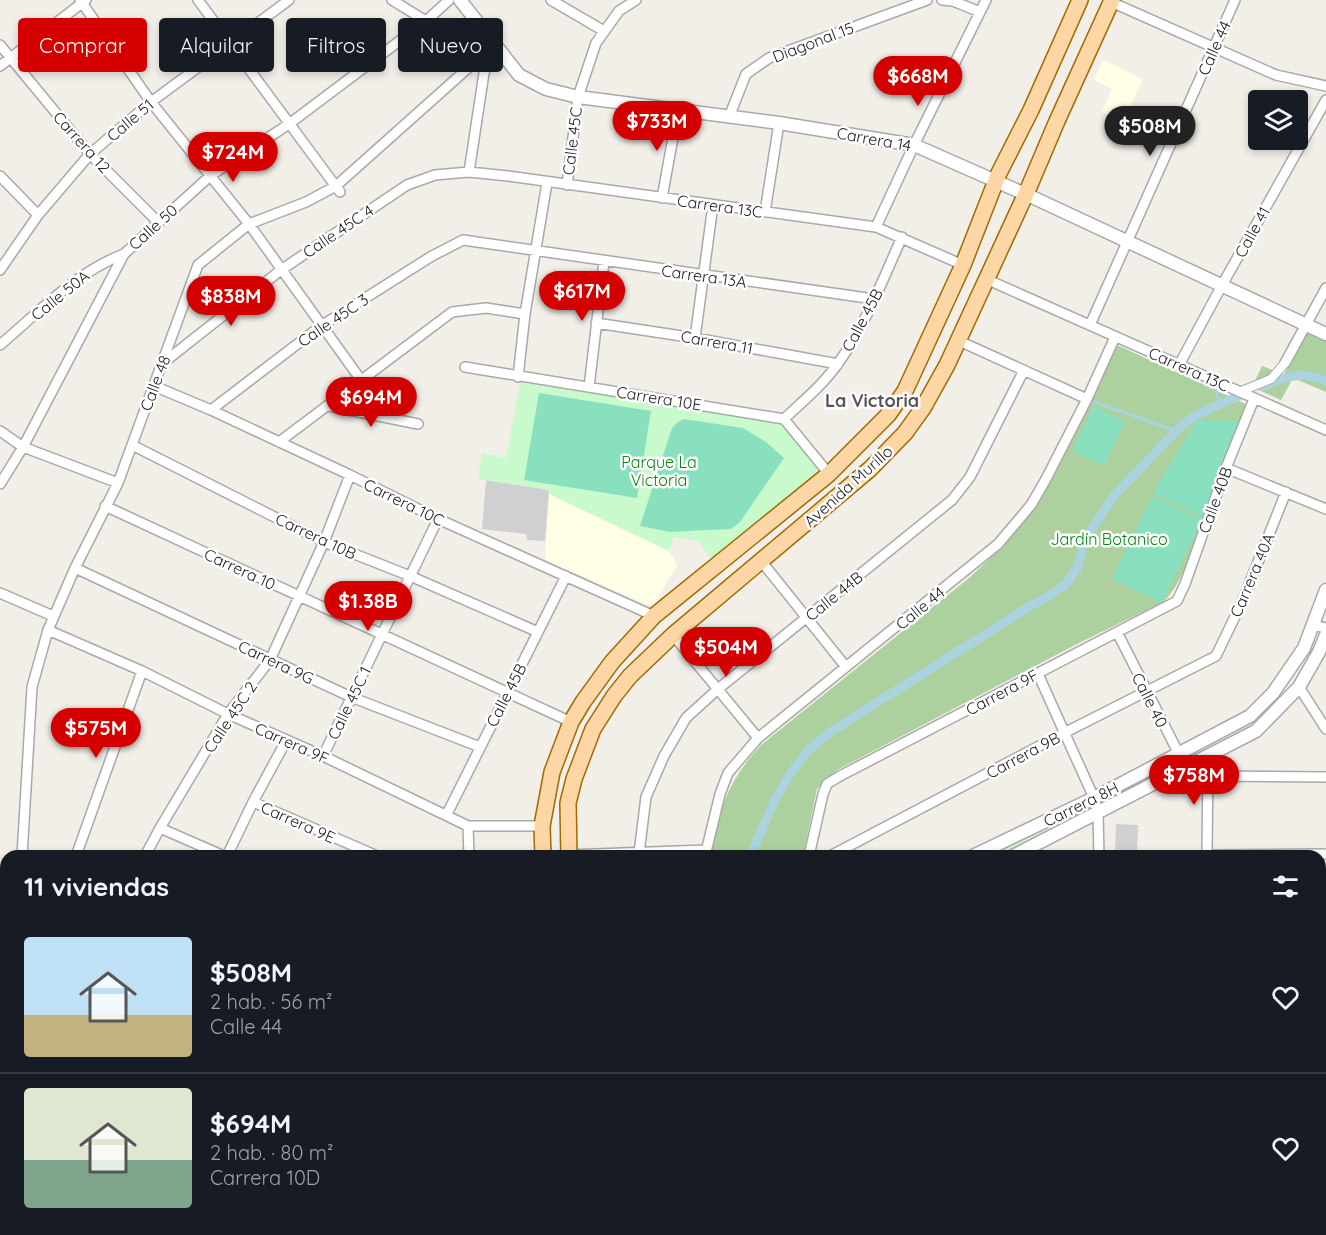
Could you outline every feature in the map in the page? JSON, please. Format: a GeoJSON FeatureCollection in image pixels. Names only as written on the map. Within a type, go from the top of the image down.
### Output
{"type":"FeatureCollection","features":[{"type":"Feature","properties":{"kind":"main road","name":"Avenida Murillo"},"geometry":{"type":"LineString","coordinates":[[543,850],[542,826],[552,772],[571,722],[612,662],[654,616],[829,474],[888,415],[905,391],[963,265],[995,181],[1031,110],[1080,0]]}},
{"type":"Feature","properties":{"kind":"main road","name":"Avenida Murillo"},"geometry":{"type":"LineString","coordinates":[[569,850],[568,803],[574,779],[593,729],[630,676],[673,635],[870,469],[899,439],[923,408],[947,365],[1112,1]]}},
{"type":"Feature","properties":{"kind":"street"},"geometry":{"type":"LineString","coordinates":[[198,0],[211,18]]}},
{"type":"Feature","properties":{"kind":"street","name":"Calle 51"},"geometry":{"type":"LineString","coordinates":[[264,18],[289,0]]}},
{"type":"Feature","properties":{"kind":"street"},"geometry":{"type":"LineString","coordinates":[[392,0],[421,18]]}},
{"type":"Feature","properties":{"kind":"street","name":"Calle 50"},"geometry":{"type":"LineString","coordinates":[[429,18],[449,0]]}},
{"type":"Feature","properties":{"kind":"street","name":"Carrera 14"},"geometry":{"type":"LineString","coordinates":[[460,0],[475,18]]}},
{"type":"Feature","properties":{"kind":"street"},"geometry":{"type":"LineString","coordinates":[[551,0],[604,32]]}},
{"type":"Feature","properties":{"kind":"street","name":"Calle 45C"},"geometry":{"type":"LineString","coordinates":[[567,185],[578,97],[596,43],[619,10],[636,0]]}},
{"type":"Feature","properties":{"kind":"street","name":"Diagonal 15"},"geometry":{"type":"LineString","coordinates":[[729,117],[746,74],[769,58],[927,0]]}},
{"type":"Feature","properties":{"kind":"street"},"geometry":{"type":"LineString","coordinates":[[942,0],[953,1],[980,12]]}},
{"type":"Feature","properties":{"kind":"street"},"geometry":{"type":"LineString","coordinates":[[876,227],[986,0]]}},
{"type":"Feature","properties":{"kind":"street","name":"Calle 44"},"geometry":{"type":"LineString","coordinates":[[1090,325],[1235,0]]}},
{"type":"Feature","properties":{"kind":"street"},"geometry":{"type":"LineString","coordinates":[[0,66],[83,1],[151,102],[249,225],[361,380]]}},
{"type":"Feature","properties":{"kind":"street"},"geometry":{"type":"LineString","coordinates":[[1112,1],[1276,75],[1326,86]]}},
{"type":"Feature","properties":{"kind":"street","name":"Calle 50"},"geometry":{"type":"LineString","coordinates":[[0,484],[23,447],[124,254],[210,176],[289,124],[398,42]]}},
{"type":"Feature","properties":{"kind":"street","name":"Carrera 12"},"geometry":{"type":"LineString","coordinates":[[0,45],[90,154],[158,222]]}},
{"type":"Feature","properties":{"kind":"street","name":"Carrera 14"},"geometry":{"type":"LineString","coordinates":[[503,54],[519,75],[546,88],[578,97],[779,123],[914,145],[1026,194],[1221,287],[1326,334]]}},
{"type":"Feature","properties":{"kind":"street"},"geometry":{"type":"LineString","coordinates":[[503,64],[513,67]]}},
{"type":"Feature","properties":{"kind":"street","name":"Calle 51"},"geometry":{"type":"LineString","coordinates":[[0,270],[38,215],[90,154],[191,72]]}},
{"type":"Feature","properties":{"kind":"street"},"geometry":{"type":"LineString","coordinates":[[250,72],[338,189]]}},
{"type":"Feature","properties":{"kind":"street","name":"Calle 48"},"geometry":{"type":"LineString","coordinates":[[22,850],[32,687],[48,630],[75,568],[118,483],[198,265],[249,225],[338,189],[470,72]]}},
{"type":"Feature","properties":{"kind":"street"},"geometry":{"type":"LineString","coordinates":[[469,172],[484,72]]}},
{"type":"Feature","properties":{"kind":"street","name":"Calle 41"},"geometry":{"type":"LineString","coordinates":[[1179,365],[1326,100]]}},
{"type":"Feature","properties":{"kind":"street"},"geometry":{"type":"LineString","coordinates":[[662,198],[678,110]]}},
{"type":"Feature","properties":{"kind":"street"},"geometry":{"type":"LineString","coordinates":[[765,212],[779,123]]}},
{"type":"Feature","properties":{"kind":"street","name":"Carrera 13C"},"geometry":{"type":"LineString","coordinates":[[469,172],[876,227],[963,265]]}},
{"type":"Feature","properties":{"kind":"street","name":"Calle 45C 4"},"geometry":{"type":"LineString","coordinates":[[163,363],[281,270],[407,185],[435,175],[469,172]]}},
{"type":"Feature","properties":{"kind":"street"},"geometry":{"type":"LineString","coordinates":[[0,176],[38,215]]}},
{"type":"Feature","properties":{"kind":"street","name":"Calle 45C"},"geometry":{"type":"LineString","coordinates":[[518,377],[525,314],[547,183]]}},
{"type":"Feature","properties":{"kind":"street"},"geometry":{"type":"LineString","coordinates":[[695,338],[713,205]]}},
{"type":"Feature","properties":{"kind":"street","name":"Calle 45B"},"geometry":{"type":"LineString","coordinates":[[784,419],[814,392],[838,364],[856,335],[902,237]]}},
{"type":"Feature","properties":{"kind":"street","name":"Carrera 13A"},"geometry":{"type":"LineString","coordinates":[[463,240],[874,299]]}},
{"type":"Feature","properties":{"kind":"street","name":"Calle 45C 3"},"geometry":{"type":"LineString","coordinates":[[211,410],[321,326],[432,256],[463,240]]}},
{"type":"Feature","properties":{"kind":"street","name":"Calle 50A"},"geometry":{"type":"LineString","coordinates":[[0,345],[79,277],[105,261],[124,254]]}},
{"type":"Feature","properties":{"kind":"street"},"geometry":{"type":"LineString","coordinates":[[590,387],[604,261]]}},
{"type":"Feature","properties":{"kind":"street","name":"Carrera 13C"},"geometry":{"type":"LineString","coordinates":[[986,279],[1326,430]]}},
{"type":"Feature","properties":{"kind":"street"},"geometry":{"type":"LineString","coordinates":[[1246,395],[1271,379],[1285,363],[1326,288]]}},
{"type":"Feature","properties":{"kind":"street"},"geometry":{"type":"LineString","coordinates":[[279,442],[452,312],[486,308],[525,314]]}},
{"type":"Feature","properties":{"kind":"street","name":"Carrera 11"},"geometry":{"type":"LineString","coordinates":[[596,324],[695,338],[838,364]]}},
{"type":"Feature","properties":{"kind":"street","name":"Calle 44"},"geometry":{"type":"LineString","coordinates":[[706,850],[720,794],[728,773],[758,738],[990,551],[1031,505],[1087,399],[1115,337]]}},
{"type":"Feature","properties":{"kind":"street"},"geometry":{"type":"LineString","coordinates":[[957,340],[1087,399]]}},
{"type":"Feature","properties":{"kind":"street","name":"Carrera 10E"},"geometry":{"type":"LineString","coordinates":[[465,367],[784,419]]}},
{"type":"Feature","properties":{"kind":"street","name":"Calle 44B"},"geometry":{"type":"LineString","coordinates":[[639,850],[646,797],[664,756],[686,718],[718,689],[952,500],[970,477],[1024,370]]}},
{"type":"Feature","properties":{"kind":"street","name":"Carrera 10C"},"geometry":{"type":"LineString","coordinates":[[154,386],[350,475],[438,519],[654,616]]}},
{"type":"Feature","properties":{"kind":"street","name":"Calle 40B"},"geometry":{"type":"LineString","coordinates":[[1177,601],[1226,468],[1246,395]]}},
{"type":"Feature","properties":{"kind":"street"},"geometry":{"type":"LineString","coordinates":[[328,406],[418,424]]}},
{"type":"Feature","properties":{"kind":"street"},"geometry":{"type":"LineString","coordinates":[[784,419],[829,474]]}},
{"type":"Feature","properties":{"kind":"street"},"geometry":{"type":"LineString","coordinates":[[0,430],[23,447],[118,483]]}},
{"type":"Feature","properties":{"kind":"street","name":"Carrera 10B"},"geometry":{"type":"LineString","coordinates":[[132,446],[324,542],[410,576],[538,632]]}},
{"type":"Feature","properties":{"kind":"street"},"geometry":{"type":"LineString","coordinates":[[1226,468],[1326,509]]}},
{"type":"Feature","properties":{"kind":"street","name":"Calle 45C 2"},"geometry":{"type":"LineString","coordinates":[[149,850],[228,714],[270,660],[324,542],[350,475]]}},
{"type":"Feature","properties":{"kind":"street","name":"Carrera 40A"},"geometry":{"type":"LineString","coordinates":[[1216,656],[1242,602],[1286,492]]}},
{"type":"Feature","properties":{"kind":"street","name":"Carrera 10"},"geometry":{"type":"LineString","coordinates":[[105,506],[571,722]]}},
{"type":"Feature","properties":{"kind":"street","name":"Calle 45C 1"},"geometry":{"type":"LineString","coordinates":[[322,756],[438,519]]}},
{"type":"Feature","properties":{"kind":"street"},"geometry":{"type":"LineString","coordinates":[[762,562],[846,667]]}},
{"type":"Feature","properties":{"kind":"street","name":"Carrera 9G"},"geometry":{"type":"LineString","coordinates":[[75,568],[351,697],[480,747]]}},
{"type":"Feature","properties":{"kind":"street","name":"Calle 45B"},"geometry":{"type":"LineString","coordinates":[[447,814],[566,576]]}},
{"type":"Feature","properties":{"kind":"street"},"geometry":{"type":"LineString","coordinates":[[1326,590],[1313,625],[1326,628]]}},
{"type":"Feature","properties":{"kind":"street"},"geometry":{"type":"LineString","coordinates":[[1,597],[53,616]]}},
{"type":"Feature","properties":{"kind":"street","name":"Carrera 9F"},"geometry":{"type":"LineString","coordinates":[[810,850],[822,794],[827,784],[1177,601]]}},
{"type":"Feature","properties":{"kind":"street","name":"Carrera 8H"},"geometry":{"type":"LineString","coordinates":[[986,850],[1094,798],[1250,716],[1273,693],[1304,648],[1313,625]]}},
{"type":"Feature","properties":{"kind":"street","name":"Carrera 9F"},"geometry":{"type":"LineString","coordinates":[[48,630],[142,670],[228,714],[447,814],[468,826],[542,826]]}},
{"type":"Feature","properties":{"kind":"street","name":"Calle 40"},"geometry":{"type":"LineString","coordinates":[[1117,632],[1185,766]]}},
{"type":"Feature","properties":{"kind":"street"},"geometry":{"type":"LineString","coordinates":[[673,635],[758,738]]}},
{"type":"Feature","properties":{"kind":"street"},"geometry":{"type":"LineString","coordinates":[[1326,635],[1299,687],[1326,729]]}},
{"type":"Feature","properties":{"kind":"street","name":"Carrera 9B"},"geometry":{"type":"LineString","coordinates":[[841,850],[1216,656]]}},
{"type":"Feature","properties":{"kind":"street"},"geometry":{"type":"LineString","coordinates":[[78,850],[142,670]]}},
{"type":"Feature","properties":{"kind":"street"},"geometry":{"type":"LineString","coordinates":[[1038,674],[1094,798],[1098,813],[1099,850]]}},
{"type":"Feature","properties":{"kind":"street","name":"Carrera 8H"},"geometry":{"type":"LineString","coordinates":[[1025,850],[1256,731],[1299,687]]}},
{"type":"Feature","properties":{"kind":"street"},"geometry":{"type":"LineString","coordinates":[[229,850],[286,741]]}},
{"type":"Feature","properties":{"kind":"street"},"geometry":{"type":"LineString","coordinates":[[1207,850],[1208,755]]}},
{"type":"Feature","properties":{"kind":"street"},"geometry":{"type":"LineString","coordinates":[[1208,776],[1326,777]]}},
{"type":"Feature","properties":{"kind":"street","name":"Carrera 9E"},"geometry":{"type":"LineString","coordinates":[[253,802],[363,850]]}},
{"type":"Feature","properties":{"kind":"street"},"geometry":{"type":"LineString","coordinates":[[468,826],[469,850]]}},
{"type":"Feature","properties":{"kind":"street"},"geometry":{"type":"LineString","coordinates":[[160,828],[212,850]]}},
{"type":"Feature","properties":{"kind":"shaded area"},"geometry":{"type":"Polygon","coordinates":[[[1103,60],[1143,79],[1123,122],[1102,112],[1112,89],[1094,80],[1103,60]]]}},
{"type":"Feature","properties":{"kind":"shaded area"},"geometry":{"type":"Polygon","coordinates":[[[486,480],[549,490],[545,541],[527,540],[526,534],[482,529],[486,480]]]}},
{"type":"Feature","properties":{"kind":"shaded area"},"geometry":{"type":"Polygon","coordinates":[[[549,494],[669,551],[677,565],[653,607],[545,560],[549,494]]]}},
{"type":"Feature","properties":{"kind":"shaded area"},"geometry":{"type":"Polygon","coordinates":[[[1116,824],[1138,825],[1137,850],[1115,850],[1116,824]]]}},
{"type":"Feature","properties":{"kind":"green space"},"geometry":{"type":"Polygon","coordinates":[[[1308,331],[1326,339],[1326,392],[1293,378],[1281,400],[1252,387],[1262,366],[1284,374],[1308,331]]]}},
{"type":"Feature","properties":{"kind":"green space","name":"Jardín Botanico"},"geometry":{"type":"Polygon","coordinates":[[[1117,345],[1246,404],[1187,563],[1175,588],[1163,602],[1079,643],[839,769],[817,789],[804,850],[713,850],[717,825],[726,796],[750,757],[761,745],[969,578],[999,550],[1033,510],[1083,418],[1117,345]]]}},
{"type":"Feature","properties":{"kind":"green space","name":"Parque La Victoria"},"geometry":{"type":"Polygon","coordinates":[[[520,382],[781,421],[824,474],[711,559],[698,541],[674,537],[669,551],[549,494],[549,490],[478,479],[482,453],[506,458],[520,382]]]}},
{"type":"Feature","properties":{"kind":"green space"},"geometry":{"type":"Polygon","coordinates":[[[539,393],[651,411],[637,498],[524,480],[539,393]]]}},
{"type":"Feature","properties":{"kind":"green space"},"geometry":{"type":"Polygon","coordinates":[[[1094,406],[1125,422],[1104,466],[1072,451],[1094,406]]]}},
{"type":"Feature","properties":{"kind":"green space"},"geometry":{"type":"Polygon","coordinates":[[[684,419],[743,428],[766,442],[784,458],[740,522],[731,529],[670,532],[640,526],[672,428],[684,419]]]}},
{"type":"Feature","properties":{"kind":"green space"},"geometry":{"type":"Polygon","coordinates":[[[1197,420],[1238,421],[1203,517],[1153,493],[1197,420]]]}},
{"type":"Feature","properties":{"kind":"green space"},"geometry":{"type":"Polygon","coordinates":[[[1152,496],[1202,519],[1162,603],[1112,579],[1152,496]]]}},
{"type":"Feature","properties":{"kind":"green space"},"geometry":{"type":"Polygon","coordinates":[[[1091,803],[1094,807],[1019,850],[1000,850],[1091,803]]]}},
{"type":"Feature","properties":{"kind":"waterway"},"geometry":{"type":"LineString","coordinates":[[1263,386],[1294,376],[1309,376],[1326,381]]}},
{"type":"Feature","properties":{"kind":"waterway"},"geometry":{"type":"LineString","coordinates":[[1212,381],[1221,405]]}},
{"type":"Feature","properties":{"kind":"waterway"},"geometry":{"type":"LineString","coordinates":[[753,850],[776,798],[806,753],[827,734],[1066,584],[1078,567],[1084,541],[1113,497],[1180,427],[1196,415],[1250,391]]}},
{"type":"Feature","properties":{"kind":"waterway"},"geometry":{"type":"LineString","coordinates":[[1089,400],[1176,431]]}},
{"type":"Feature","properties":{"kind":"district","name":"La Victoria"},"geometry":{"type":"Point","coordinates":[872,401]}}]}
